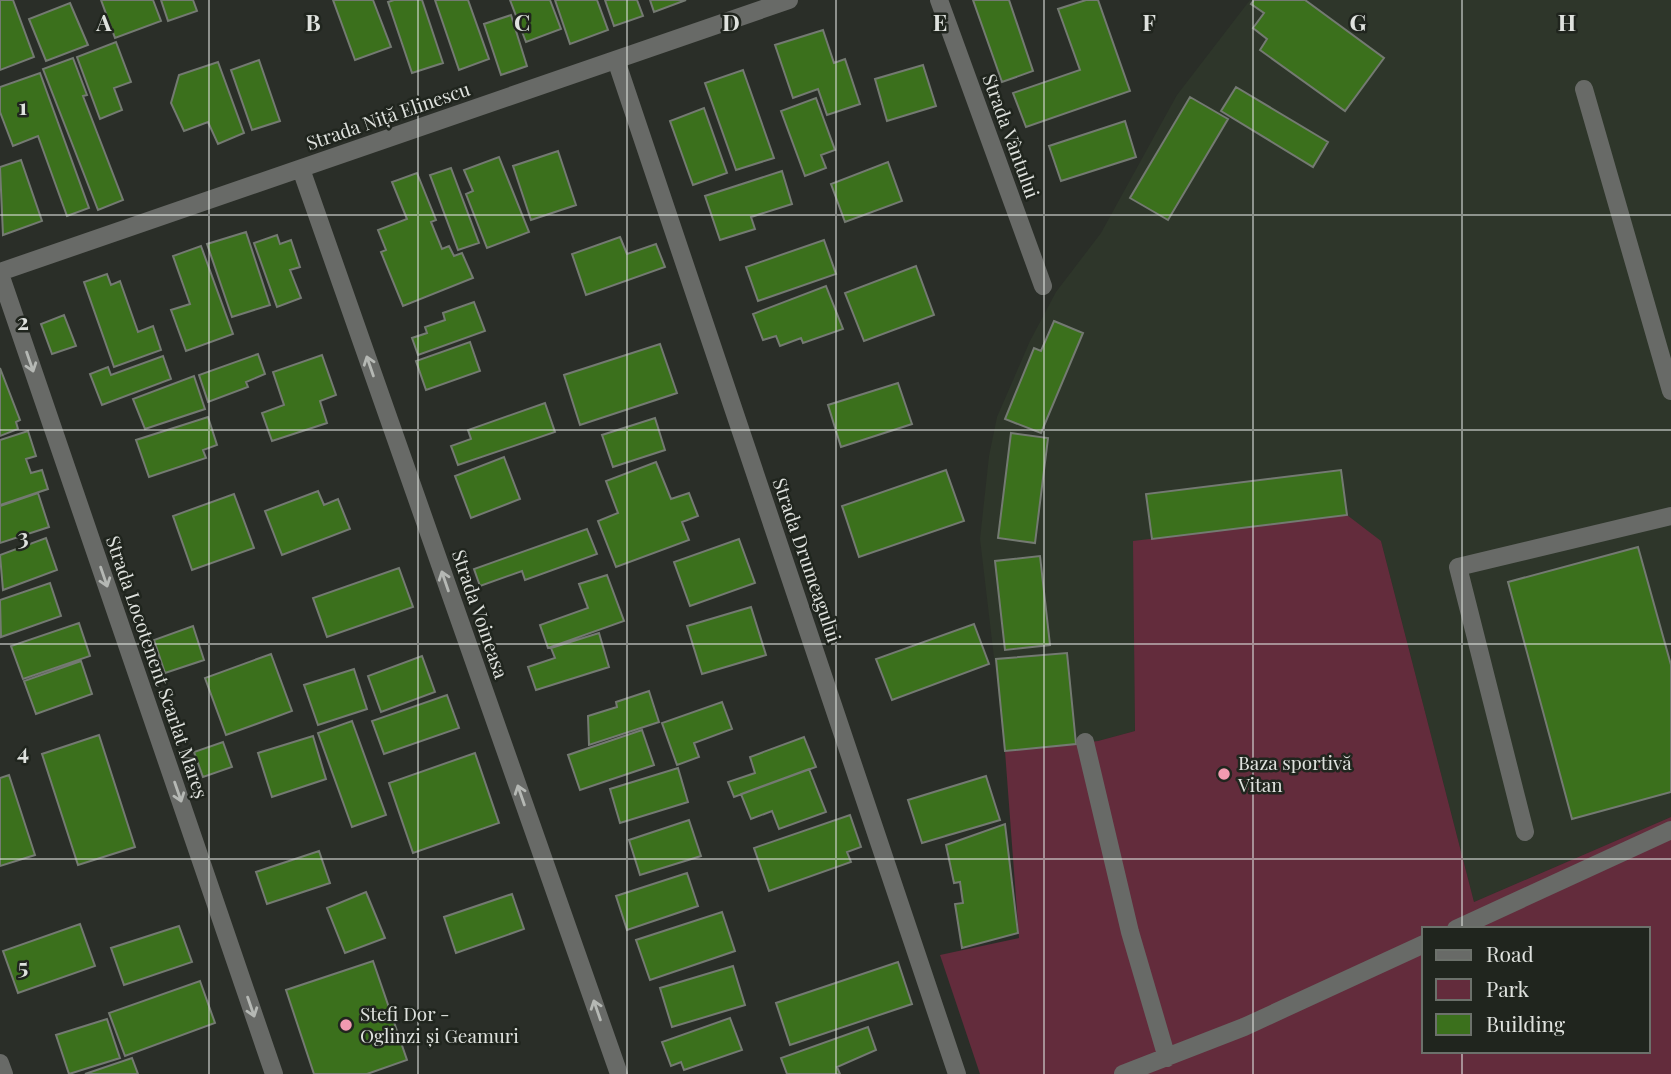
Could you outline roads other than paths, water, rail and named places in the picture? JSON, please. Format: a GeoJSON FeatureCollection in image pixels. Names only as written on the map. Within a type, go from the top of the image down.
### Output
{"type":"FeatureCollection","features":[{"type":"Feature","properties":{"kind":"street","name":"Strada Niță Elinescu"},"geometry":{"type":"LineString","coordinates":[[0,273],[789,0]]}},
{"type":"Feature","properties":{"kind":"street","name":"Strada Vântului"},"geometry":{"type":"LineString","coordinates":[[939,0],[1043,286]]}},
{"type":"Feature","properties":{"kind":"street","name":"Strada Drumeagului"},"geometry":{"type":"LineString","coordinates":[[617,60],[957,1074]]}},
{"type":"Feature","properties":{"kind":"street"},"geometry":{"type":"LineString","coordinates":[[1584,89],[1671,391]]}},
{"type":"Feature","properties":{"kind":"street","name":"Strada Voineasa"},"geometry":{"type":"LineString","coordinates":[[300,169],[619,1074]]}},
{"type":"Feature","properties":{"kind":"street","name":"Strada Locotenent Scarlat Mareș"},"geometry":{"type":"LineString","coordinates":[[0,273],[274,1074]]}},
{"type":"Feature","properties":{"kind":"street"},"geometry":{"type":"LineString","coordinates":[[1525,832],[1458,567],[1671,516]]}},
{"type":"Feature","properties":{"kind":"street"},"geometry":{"type":"LineString","coordinates":[[1085,742],[1130,932],[1167,1058]]}},
{"type":"Feature","properties":{"kind":"street"},"geometry":{"type":"LineString","coordinates":[[1460,927],[1671,830]]}},
{"type":"Feature","properties":{"kind":"street"},"geometry":{"type":"LineString","coordinates":[[1123,1074],[1244,1027],[1422,945]]}},
{"type":"Feature","properties":{"kind":"street"},"geometry":{"type":"LineString","coordinates":[[0,1063],[4,1074]]}},
{"type":"Feature","properties":{"kind":"place","name":"Baza sportivă Vitan"},"geometry":{"type":"Point","coordinates":[1224,774]}},
{"type":"Feature","properties":{"kind":"place","name":"Stefi Dor - Oglinzi și Geamuri"},"geometry":{"type":"Point","coordinates":[346,1025]}}]}
